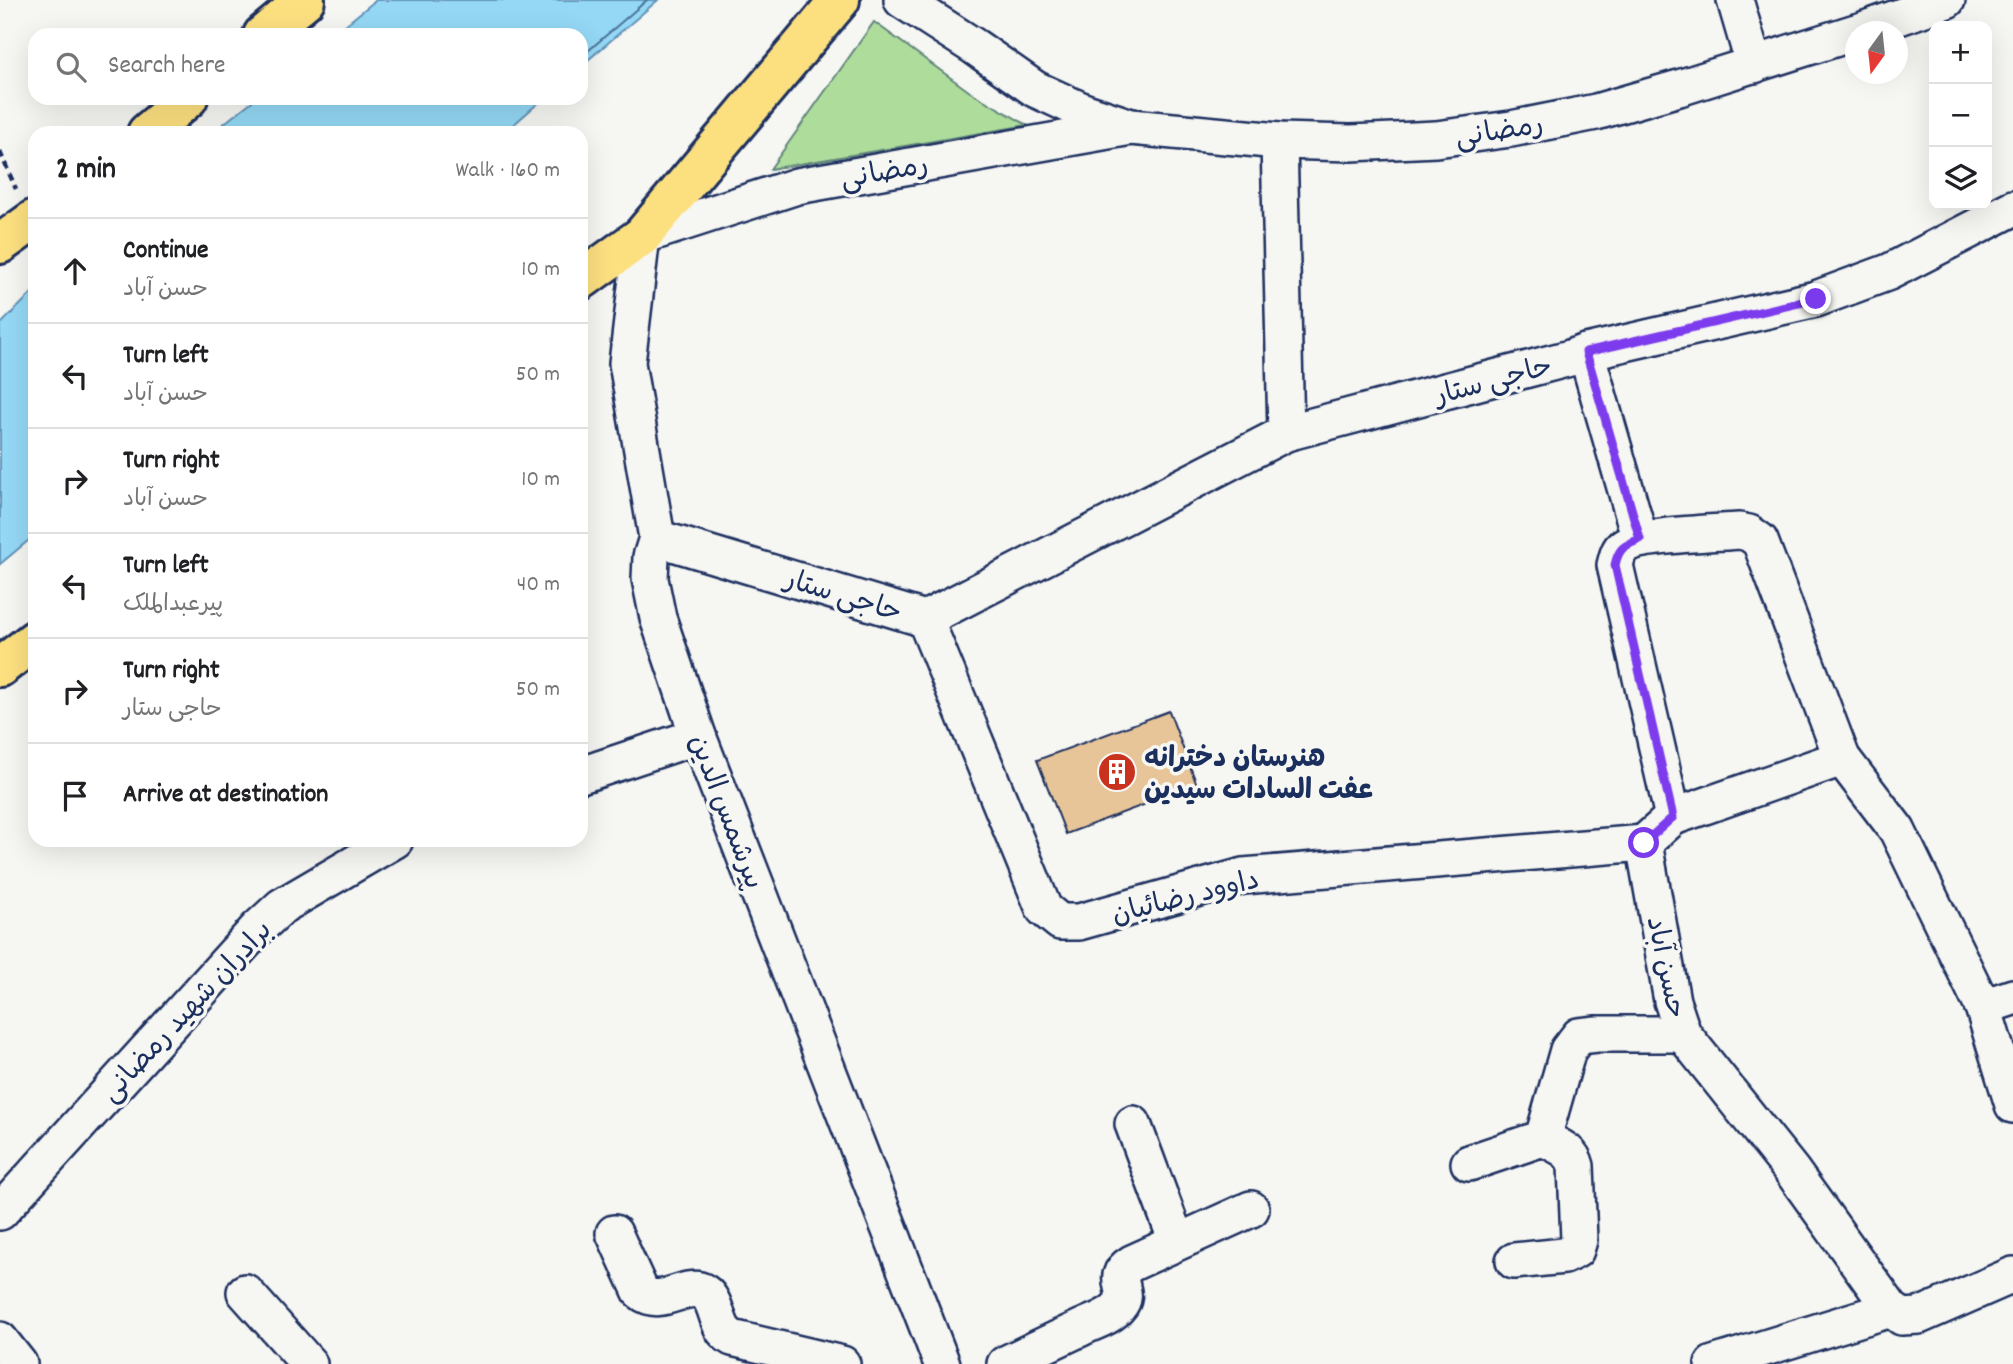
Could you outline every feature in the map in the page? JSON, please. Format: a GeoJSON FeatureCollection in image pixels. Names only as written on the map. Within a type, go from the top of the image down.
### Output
{"type":"FeatureCollection","features":[{"type":"Feature","properties":{"kind":"main road"},"geometry":{"type":"LineString","coordinates":[[271,28],[305,0]]}},
{"type":"Feature","properties":{"kind":"main road"},"geometry":{"type":"LineString","coordinates":[[588,275],[642,236],[840,0]]}},
{"type":"Feature","properties":{"kind":"main road"},"geometry":{"type":"LineString","coordinates":[[155,126],[180,105]]}},
{"type":"Feature","properties":{"kind":"main road"},"geometry":{"type":"LineString","coordinates":[[0,244],[28,224]]}},
{"type":"Feature","properties":{"kind":"main road"},"geometry":{"type":"LineString","coordinates":[[0,667],[28,645]]}},
{"type":"Feature","properties":{"kind":"street","name":"رمضانی"},"geometry":{"type":"LineString","coordinates":[[902,0],[1035,89],[1083,111],[1131,127],[1279,141],[1351,143],[1436,139],[1511,129],[1596,112],[1845,36]]}},
{"type":"Feature","properties":{"kind":"street"},"geometry":{"type":"LineString","coordinates":[[1735,0],[1754,65]]}},
{"type":"Feature","properties":{"kind":"street","name":"رمضانی"},"geometry":{"type":"LineString","coordinates":[[1879,21],[1909,7],[1947,0]]}},
{"type":"Feature","properties":{"kind":"street","name":"رمضانی"},"geometry":{"type":"LineString","coordinates":[[642,236],[797,186],[1131,127]]}},
{"type":"Feature","properties":{"kind":"street"},"geometry":{"type":"LineString","coordinates":[[1279,141],[1286,433]]}},
{"type":"Feature","properties":{"kind":"street","name":"حاجی ستار"},"geometry":{"type":"LineString","coordinates":[[657,538],[925,619],[1286,433],[1586,352],[1816,299],[1889,272],[2013,208]]}},
{"type":"Feature","properties":{"kind":"street","name":"پیرشمس الدین"},"geometry":{"type":"LineString","coordinates":[[642,236],[627,363],[657,538],[650,557],[650,579],[658,618],[698,736],[942,1364]]}},
{"type":"Feature","properties":{"kind":"street"},"geometry":{"type":"LineString","coordinates":[[1586,352],[1640,539]]}},
{"type":"Feature","properties":{"kind":"street"},"geometry":{"type":"LineString","coordinates":[[1673,817],[1615,565],[1617,556],[1623,546],[1640,539],[1739,531],[1760,541],[1842,758],[1897,830],[1998,1002],[2013,1105]]}},
{"type":"Feature","properties":{"kind":"street","name":"داوود رضائیان"},"geometry":{"type":"LineString","coordinates":[[925,619],[1044,909],[1060,922],[1079,922],[1243,876],[1644,843]]}},
{"type":"Feature","properties":{"kind":"street"},"geometry":{"type":"LineString","coordinates":[[588,773],[698,736]]}},
{"type":"Feature","properties":{"kind":"street"},"geometry":{"type":"LineString","coordinates":[[1644,843],[1673,817],[1842,758]]}},
{"type":"Feature","properties":{"kind":"street","name":"حسن آباد"},"geometry":{"type":"LineString","coordinates":[[1644,843],[1672,1001],[1683,1034],[1792,1171],[1891,1309]]}},
{"type":"Feature","properties":{"kind":"street","name":"برادران شهید رمضانی"},"geometry":{"type":"LineString","coordinates":[[0,1212],[257,929],[282,906],[384,847]]}},
{"type":"Feature","properties":{"kind":"street"},"geometry":{"type":"LineString","coordinates":[[1543,1138],[1568,1050],[1579,1036],[1683,1034]]}},
{"type":"Feature","properties":{"kind":"street"},"geometry":{"type":"LineString","coordinates":[[1133,1124],[1177,1242]]}},
{"type":"Feature","properties":{"kind":"street"},"geometry":{"type":"LineString","coordinates":[[1469,1163],[1543,1138],[1574,1156],[1579,1240],[1576,1250],[1564,1256],[1514,1261]]}},
{"type":"Feature","properties":{"kind":"street"},"geometry":{"type":"LineString","coordinates":[[1005,1364],[1121,1306],[1124,1296],[1120,1275],[1123,1268],[1251,1209]]}},
{"type":"Feature","properties":{"kind":"street"},"geometry":{"type":"LineString","coordinates":[[614,1233],[642,1292],[648,1297],[655,1298],[695,1289],[705,1293],[724,1331],[732,1338],[842,1364]]}},
{"type":"Feature","properties":{"kind":"street"},"geometry":{"type":"LineString","coordinates":[[1713,1364],[1891,1309],[1902,1317],[1919,1316],[2013,1275]]}},
{"type":"Feature","properties":{"kind":"street"},"geometry":{"type":"LineString","coordinates":[[245,1292],[309,1364]]}},
{"type":"Feature","properties":{"kind":"street"},"geometry":{"type":"LineString","coordinates":[[0,1340],[19,1364]]}},
{"type":"Feature","properties":{"kind":"green space"},"geometry":{"type":"Polygon","coordinates":[[[874,22],[970,92],[1027,125],[770,169],[874,22]]]}},
{"type":"Feature","properties":{"kind":"water"},"geometry":{"type":"Polygon","coordinates":[[[376,0],[658,0],[588,60],[588,28],[342,28],[376,0]]]}},
{"type":"Feature","properties":{"kind":"water"},"geometry":{"type":"Polygon","coordinates":[[[247,105],[536,105],[512,126],[221,126],[247,105]]]}},
{"type":"Feature","properties":{"kind":"water"},"geometry":{"type":"Polygon","coordinates":[[[28,297],[28,541],[0,564],[0,325],[28,297]]]}},
{"type":"Feature","properties":{"kind":"building","name":"هنرستان دخترانه عفت السادات سیدین"},"geometry":{"type":"Polygon","coordinates":[[[1169,711],[1197,785],[1066,834],[1037,760],[1169,711]]]}},
{"type":"Feature","properties":{"kind":"place","name":"هنرستان دخترانه عفت السادات سیدین"},"geometry":{"type":"Point","coordinates":[1117,772]}},
{"type":"Feature","properties":{"kind":"route"},"geometry":{"type":"LineString","coordinates":[[1644,843],[1673,817],[1615,565],[1623,546],[1640,539],[1586,352],[1816,299]]}}]}
